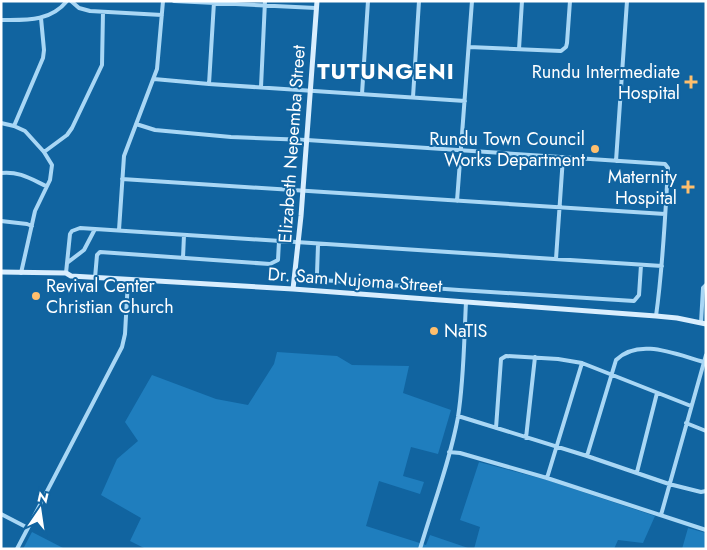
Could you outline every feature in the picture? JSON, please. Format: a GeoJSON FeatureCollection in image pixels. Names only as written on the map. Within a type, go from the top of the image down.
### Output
{"type":"FeatureCollection","features":[{"type":"Feature","properties":{"kind":"street"},"geometry":{"type":"LineString","coordinates":[[1,20],[41,18],[52,15],[69,1],[84,10],[162,15]]}},
{"type":"Feature","properties":{"kind":"street"},"geometry":{"type":"LineString","coordinates":[[119,230],[124,156],[154,79],[158,60],[163,1]]}},
{"type":"Feature","properties":{"kind":"street"},"geometry":{"type":"LineString","coordinates":[[174,1],[214,2],[265,7],[316,8]]}},
{"type":"Feature","properties":{"kind":"street"},"geometry":{"type":"LineString","coordinates":[[261,87],[265,1]]}},
{"type":"Feature","properties":{"kind":"street","name":"Elizabeth Nepemba Street"},"geometry":{"type":"LineString","coordinates":[[294,289],[307,140],[316,1]]}},
{"type":"Feature","properties":{"kind":"street"},"geometry":{"type":"LineString","coordinates":[[362,94],[368,1]]}},
{"type":"Feature","properties":{"kind":"street"},"geometry":{"type":"LineString","coordinates":[[414,97],[419,1]]}},
{"type":"Feature","properties":{"kind":"street"},"geometry":{"type":"LineString","coordinates":[[457,201],[472,1]]}},
{"type":"Feature","properties":{"kind":"street"},"geometry":{"type":"LineString","coordinates":[[519,48],[522,1]]}},
{"type":"Feature","properties":{"kind":"street"},"geometry":{"type":"LineString","coordinates":[[469,47],[557,51],[564,49],[567,43],[570,1]]}},
{"type":"Feature","properties":{"kind":"street"},"geometry":{"type":"LineString","coordinates":[[616,161],[627,1]]}},
{"type":"Feature","properties":{"kind":"street"},"geometry":{"type":"LineString","coordinates":[[209,84],[214,2]]}},
{"type":"Feature","properties":{"kind":"street"},"geometry":{"type":"LineString","coordinates":[[44,152],[67,135],[72,128],[100,72],[103,59],[103,12]]}},
{"type":"Feature","properties":{"kind":"street"},"geometry":{"type":"LineString","coordinates":[[14,126],[43,58],[41,18]]}},
{"type":"Feature","properties":{"kind":"street"},"geometry":{"type":"LineString","coordinates":[[154,79],[465,101]]}},
{"type":"Feature","properties":{"kind":"street"},"geometry":{"type":"LineString","coordinates":[[1,123],[14,126],[30,135],[52,165],[52,175],[36,205],[21,273]]}},
{"type":"Feature","properties":{"kind":"street"},"geometry":{"type":"LineString","coordinates":[[136,124],[155,130],[231,137],[307,140],[665,164],[667,166],[662,266],[656,316]]}},
{"type":"Feature","properties":{"kind":"street"},"geometry":{"type":"LineString","coordinates":[[556,259],[563,157]]}},
{"type":"Feature","properties":{"kind":"street"},"geometry":{"type":"LineString","coordinates":[[1,173],[12,172],[24,175],[46,186]]}},
{"type":"Feature","properties":{"kind":"street"},"geometry":{"type":"LineString","coordinates":[[122,179],[665,214]]}},
{"type":"Feature","properties":{"kind":"street"},"geometry":{"type":"LineString","coordinates":[[1,221],[32,226]]}},
{"type":"Feature","properties":{"kind":"street"},"geometry":{"type":"LineString","coordinates":[[66,273],[69,238],[72,231],[80,228],[662,266]]}},
{"type":"Feature","properties":{"kind":"street"},"geometry":{"type":"LineString","coordinates":[[67,263],[84,250],[95,229]]}},
{"type":"Feature","properties":{"kind":"street"},"geometry":{"type":"LineString","coordinates":[[183,258],[184,235]]}},
{"type":"Feature","properties":{"kind":"street"},"geometry":{"type":"LineString","coordinates":[[95,278],[97,255],[100,252],[274,263],[279,257],[280,242]]}},
{"type":"Feature","properties":{"kind":"street"},"geometry":{"type":"LineString","coordinates":[[318,244],[317,274],[322,280],[630,301],[634,301],[639,295],[641,264]]}},
{"type":"Feature","properties":{"kind":"street","name":"Dr. Sam Nujoma Street"},"geometry":{"type":"LineString","coordinates":[[1,272],[66,273],[71,276],[95,278],[294,289],[656,316],[704,324]]}},
{"type":"Feature","properties":{"kind":"street"},"geometry":{"type":"LineString","coordinates":[[17,549],[122,347],[125,334],[128,280]]}},
{"type":"Feature","properties":{"kind":"street"},"geometry":{"type":"LineString","coordinates":[[704,324],[704,288],[706,285]]}},
{"type":"Feature","properties":{"kind":"street"},"geometry":{"type":"LineString","coordinates":[[420,549],[458,416],[466,302]]}},
{"type":"Feature","properties":{"kind":"street"},"geometry":{"type":"LineString","coordinates":[[587,456],[616,360],[622,355],[637,349],[653,349],[704,362]]}},
{"type":"Feature","properties":{"kind":"street"},"geometry":{"type":"LineString","coordinates":[[661,515],[706,355]]}},
{"type":"Feature","properties":{"kind":"street"},"geometry":{"type":"LineString","coordinates":[[496,428],[501,360],[506,356],[535,357],[582,363],[691,406]]}},
{"type":"Feature","properties":{"kind":"street"},"geometry":{"type":"LineString","coordinates":[[526,438],[535,357]]}},
{"type":"Feature","properties":{"kind":"street"},"geometry":{"type":"LineString","coordinates":[[547,478],[582,363]]}},
{"type":"Feature","properties":{"kind":"street"},"geometry":{"type":"LineString","coordinates":[[637,472],[657,393]]}},
{"type":"Feature","properties":{"kind":"street"},"geometry":{"type":"LineString","coordinates":[[458,416],[637,472],[669,484],[702,492],[706,491]]}},
{"type":"Feature","properties":{"kind":"street"},"geometry":{"type":"LineString","coordinates":[[686,423],[706,431]]}},
{"type":"Feature","properties":{"kind":"street"},"geometry":{"type":"LineString","coordinates":[[449,452],[460,453],[547,478],[706,530]]}},
{"type":"Feature","properties":{"kind":"street"},"geometry":{"type":"LineString","coordinates":[[1,514],[28,528]]}},
{"type":"Feature","properties":{"kind":"shaded area"},"geometry":{"type":"Polygon","coordinates":[[[277,352],[337,356],[352,365],[409,366],[403,393],[451,410],[438,454],[411,447],[403,476],[424,482],[420,494],[379,481],[366,526],[426,545],[430,535],[471,549],[146,549],[130,541],[141,518],[101,495],[117,459],[138,441],[125,422],[152,375],[216,399],[248,405],[274,364],[277,352]]]}},
{"type":"Feature","properties":{"kind":"shaded area"},"geometry":{"type":"Polygon","coordinates":[[[479,462],[547,480],[655,516],[643,543],[618,540],[614,549],[474,549],[480,527],[460,520],[479,462]]]}},
{"type":"Feature","properties":{"kind":"shaded area"},"geometry":{"type":"Polygon","coordinates":[[[688,528],[706,533],[706,549],[682,549],[688,528]]]}},
{"type":"Feature","properties":{"kind":"shaded area"},"geometry":{"type":"Polygon","coordinates":[[[32,532],[65,549],[23,549],[32,532]]]}},
{"type":"Feature","properties":{"kind":"place","name":"Rundu Intermediate Hospital"},"geometry":{"type":"Point","coordinates":[691,82]}},
{"type":"Feature","properties":{"kind":"place","name":"Rundu Town Council Works Department"},"geometry":{"type":"Point","coordinates":[595,149]}},
{"type":"Feature","properties":{"kind":"place","name":"Maternity Hospital"},"geometry":{"type":"Point","coordinates":[688,187]}},
{"type":"Feature","properties":{"kind":"place","name":"Revival Center Christian Church"},"geometry":{"type":"Point","coordinates":[36,296]}},
{"type":"Feature","properties":{"kind":"place","name":"NaTIS"},"geometry":{"type":"Point","coordinates":[434,331]}},
{"type":"Feature","properties":{"kind":"district","name":"TUTUNGENI"},"geometry":{"type":"Point","coordinates":[386,71]}}]}
